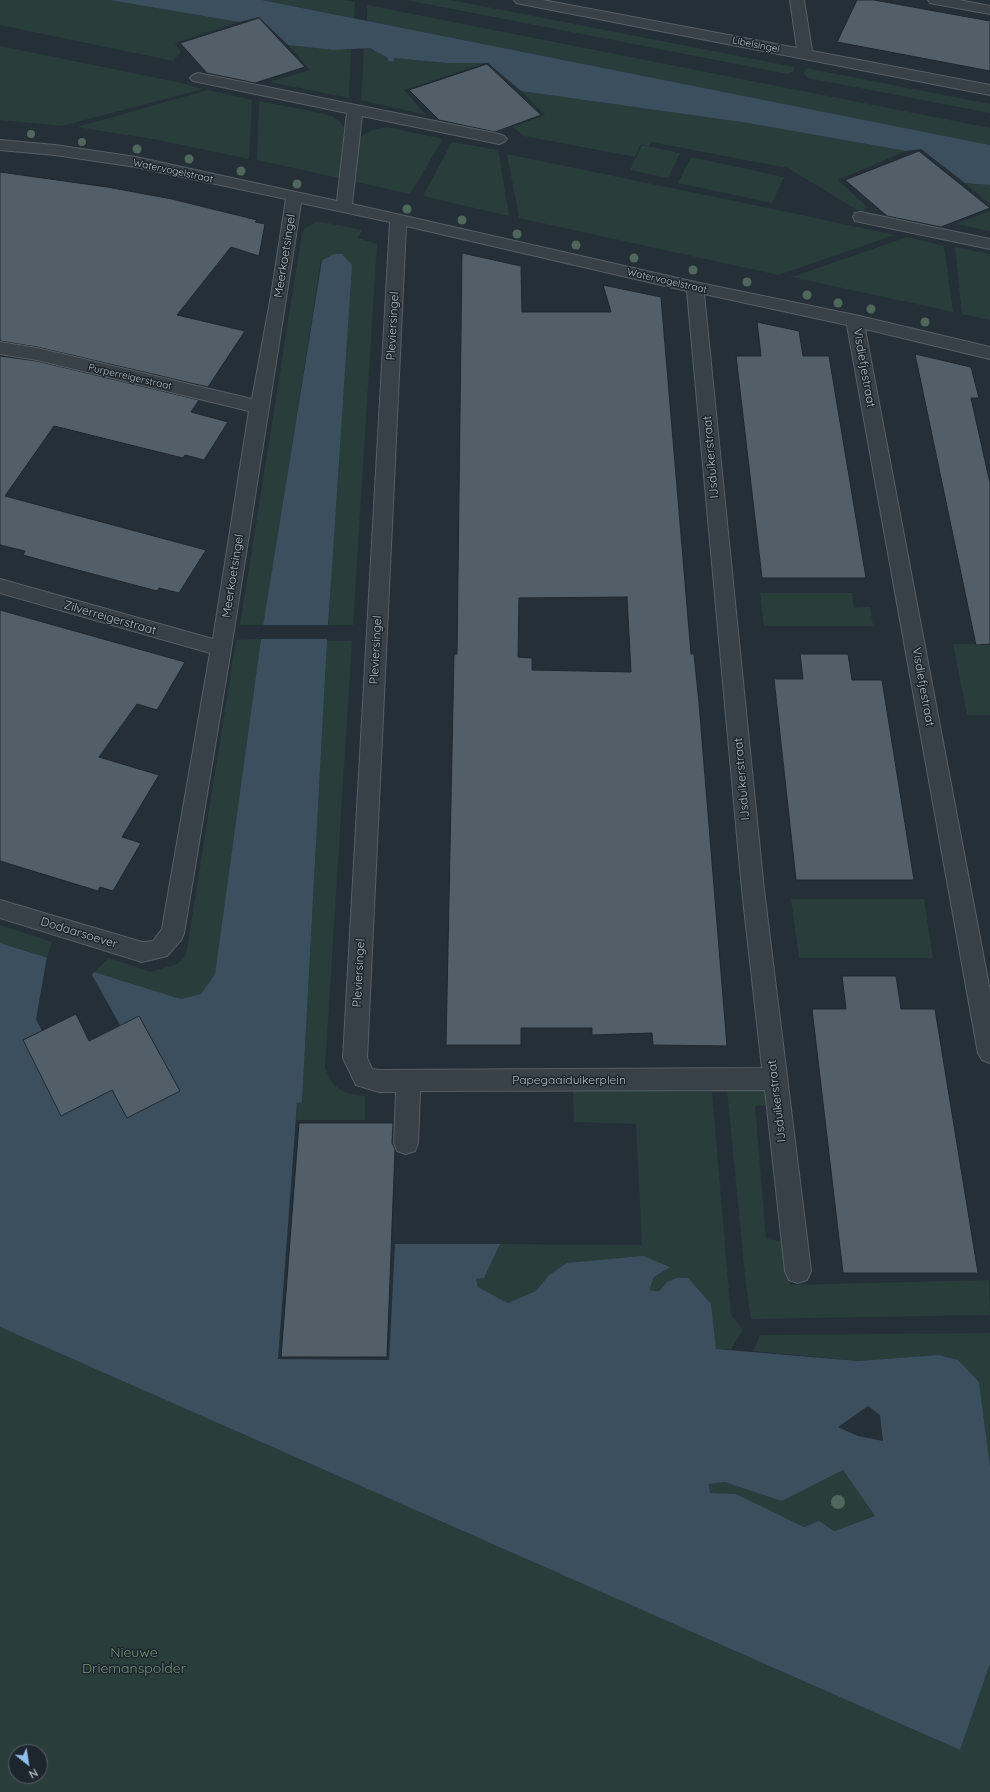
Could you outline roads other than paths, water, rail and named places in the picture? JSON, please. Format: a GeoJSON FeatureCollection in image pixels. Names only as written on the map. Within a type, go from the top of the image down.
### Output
{"type":"FeatureCollection","features":[{"type":"Feature","properties":{"kind":"street","name":"Libelsingel"},"geometry":{"type":"LineString","coordinates":[[522,0],[990,90]]}},
{"type":"Feature","properties":{"kind":"street"},"geometry":{"type":"LineString","coordinates":[[797,0],[805,54]]}},
{"type":"Feature","properties":{"kind":"street"},"geometry":{"type":"LineString","coordinates":[[935,0],[990,10]]}},
{"type":"Feature","properties":{"kind":"street"},"geometry":{"type":"LineString","coordinates":[[198,78],[499,138]]}},
{"type":"Feature","properties":{"kind":"street"},"geometry":{"type":"LineString","coordinates":[[344,208],[355,110]]}},
{"type":"Feature","properties":{"kind":"street","name":"Watervogelstraat"},"geometry":{"type":"LineString","coordinates":[[0,145],[55,150],[136,162],[695,287],[855,321],[990,353]]}},
{"type":"Feature","properties":{"kind":"street","name":"Meerkoetsingel"},"geometry":{"type":"LineString","coordinates":[[159,949],[173,933],[260,407],[280,296],[294,198]]}},
{"type":"Feature","properties":{"kind":"street"},"geometry":{"type":"LineString","coordinates":[[861,217],[990,244]]}},
{"type":"Feature","properties":{"kind":"street","name":"Pleviersingel"},"geometry":{"type":"LineString","coordinates":[[364,1078],[355,1058],[398,220]]}},
{"type":"Feature","properties":{"kind":"street","name":"IJsduikerstraat"},"geometry":{"type":"LineString","coordinates":[[695,287],[753,890],[774,1079],[798,1271]]}},
{"type":"Feature","properties":{"kind":"street","name":"Visdiefjestraat"},"geometry":{"type":"LineString","coordinates":[[855,321],[990,1053]]}},
{"type":"Feature","properties":{"kind":"street","name":"Purperreigerstraat"},"geometry":{"type":"LineString","coordinates":[[0,348],[37,354],[260,407]]}},
{"type":"Feature","properties":{"kind":"street","name":"Zilverreigerstraat"},"geometry":{"type":"LineString","coordinates":[[0,586],[221,649]]}},
{"type":"Feature","properties":{"kind":"street","name":"Dodaarsoever"},"geometry":{"type":"LineString","coordinates":[[0,909],[142,952],[159,949]]}},
{"type":"Feature","properties":{"kind":"street","name":"Papegaaiduikerplein"},"geometry":{"type":"LineString","coordinates":[[364,1078],[378,1081],[774,1079]]}},
{"type":"Feature","properties":{"kind":"street"},"geometry":{"type":"LineString","coordinates":[[406,1143],[408,1081]]}},
{"type":"Feature","properties":{"kind":"water"},"geometry":{"type":"Polygon","coordinates":[[[109,0],[262,0],[990,145],[990,185],[965,183],[921,149],[906,151],[748,123],[521,91],[488,63],[447,63],[394,58],[394,62],[388,61],[388,58],[370,48],[333,50],[288,45],[259,17],[239,22],[109,0]]]}},
{"type":"Feature","properties":{"kind":"water"},"geometry":{"type":"Polygon","coordinates":[[[334,254],[342,254],[352,265],[327,641],[302,1102],[297,1103],[278,1359],[389,1360],[395,1244],[500,1244],[484,1278],[476,1279],[478,1287],[508,1303],[536,1291],[549,1275],[567,1263],[643,1256],[670,1267],[654,1277],[650,1288],[651,1291],[659,1291],[667,1282],[677,1278],[688,1278],[711,1304],[716,1349],[858,1361],[938,1355],[958,1360],[979,1382],[990,1466],[990,1664],[960,1750],[0,1327],[0,943],[181,999],[201,994],[215,974],[261,639],[322,260],[334,254]],[[868,1406],[838,1427],[858,1436],[883,1441],[880,1415],[868,1406]],[[843,1470],[782,1501],[725,1482],[709,1484],[710,1493],[736,1494],[804,1527],[819,1521],[834,1531],[875,1516],[843,1470]]]}},
{"type":"Feature","properties":{"kind":"park label","name":"Nieuwe Driemanspolder"},"geometry":{"type":"Point","coordinates":[134,1662]}}]}
